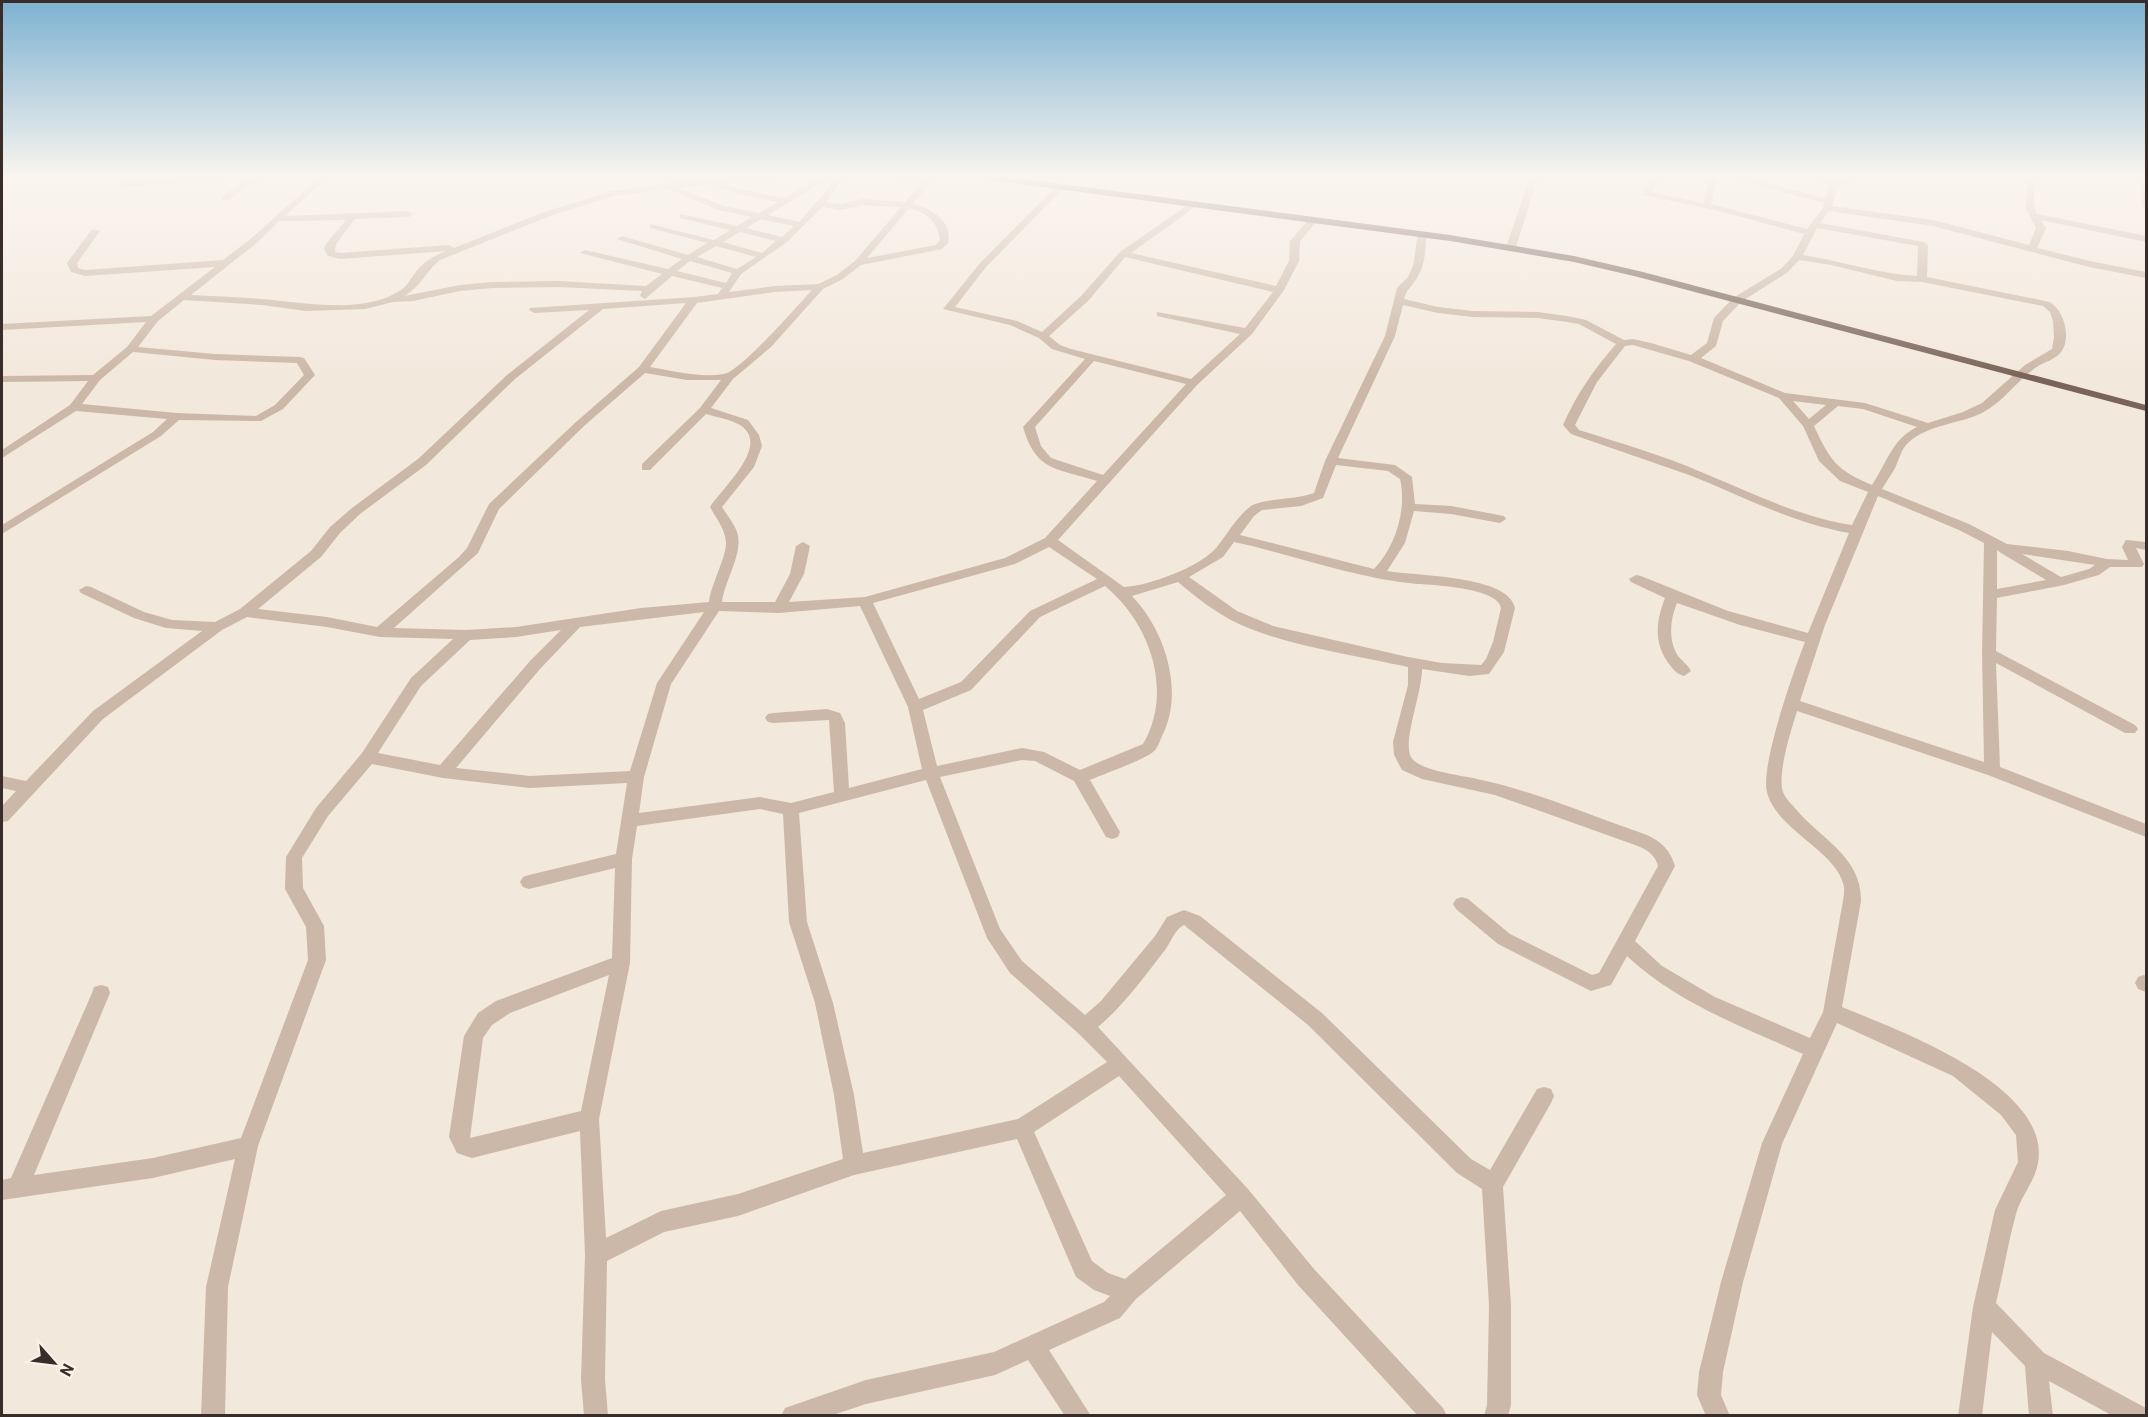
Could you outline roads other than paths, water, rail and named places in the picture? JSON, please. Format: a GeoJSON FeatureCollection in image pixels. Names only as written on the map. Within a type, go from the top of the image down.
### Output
{"type":"FeatureCollection","features":[{"type":"Feature","properties":{"kind":"main road"},"geometry":{"type":"LineString","coordinates":[[1477,243],[1640,274],[2146,408]]}},
{"type":"Feature","properties":{"kind":"street"},"geometry":{"type":"LineString","coordinates":[[86,243],[72,263],[74,270],[85,273],[226,263]]}},
{"type":"Feature","properties":{"kind":"street"},"geometry":{"type":"LineString","coordinates":[[5,450],[74,407],[96,378],[130,349],[154,319],[251,243]]}},
{"type":"Feature","properties":{"kind":"street"},"geometry":{"type":"LineString","coordinates":[[331,243],[328,249],[331,254],[340,256],[458,248]]}},
{"type":"Feature","properties":{"kind":"street"},"geometry":{"type":"LineString","coordinates":[[181,297],[262,302],[314,309],[365,306],[391,299],[412,288],[423,268],[436,258],[474,243]]}},
{"type":"Feature","properties":{"kind":"street"},"geometry":{"type":"LineString","coordinates":[[637,243],[738,272]]}},
{"type":"Feature","properties":{"kind":"street"},"geometry":{"type":"LineString","coordinates":[[716,243],[764,256]]}},
{"type":"Feature","properties":{"kind":"street"},"geometry":{"type":"LineString","coordinates":[[643,302],[648,289],[689,258],[716,243]]}},
{"type":"Feature","properties":{"kind":"street"},"geometry":{"type":"LineString","coordinates":[[721,297],[738,276],[738,272],[780,243]]}},
{"type":"Feature","properties":{"kind":"street"},"geometry":{"type":"LineString","coordinates":[[646,467],[704,410],[729,377],[767,345],[820,287],[840,277],[858,263],[874,243]]}},
{"type":"Feature","properties":{"kind":"street"},"geometry":{"type":"LineString","coordinates":[[858,263],[929,250],[943,243]]}},
{"type":"Feature","properties":{"kind":"street"},"geometry":{"type":"LineString","coordinates":[[1005,243],[983,265],[948,309],[995,318],[1043,336],[1056,347],[1091,358],[1193,383]]}},
{"type":"Feature","properties":{"kind":"street"},"geometry":{"type":"LineString","coordinates":[[1043,336],[1084,298],[1124,254],[1139,243]]}},
{"type":"Feature","properties":{"kind":"street"},"geometry":{"type":"LineString","coordinates":[[244,612],[327,622],[380,632],[466,635],[715,606],[808,608],[865,601],[1010,561],[1050,541],[1193,383],[1248,332],[1279,290],[1294,261],[1295,243]]}},
{"type":"Feature","properties":{"kind":"street"},"geometry":{"type":"LineString","coordinates":[[1122,592],[1136,591],[1179,577],[1218,554],[1250,513],[1259,507],[1301,502],[1319,495],[1331,461],[1390,336],[1402,288],[1412,278],[1418,266],[1422,253],[1421,243]]}},
{"type":"Feature","properties":{"kind":"street"},"geometry":{"type":"LineString","coordinates":[[1511,248],[1513,243]]}},
{"type":"Feature","properties":{"kind":"street"},"geometry":{"type":"LineString","coordinates":[[1693,359],[1712,344],[1718,320],[1737,300],[1785,270],[1797,257],[1804,243]]}},
{"type":"Feature","properties":{"kind":"street"},"geometry":{"type":"LineString","coordinates":[[1916,243],[1923,246],[1922,279]]}},
{"type":"Feature","properties":{"kind":"street"},"geometry":{"type":"LineString","coordinates":[[2009,243],[2089,264],[2146,275]]}},
{"type":"Feature","properties":{"kind":"street"},"geometry":{"type":"LineString","coordinates":[[2032,249],[2035,243]]}},
{"type":"Feature","properties":{"kind":"street"},"geometry":{"type":"LineString","coordinates":[[585,253],[728,286]]}},
{"type":"Feature","properties":{"kind":"street"},"geometry":{"type":"LineString","coordinates":[[1124,254],[1279,290]]}},
{"type":"Feature","properties":{"kind":"street"},"geometry":{"type":"LineString","coordinates":[[1718,1416],[1709,1395],[1711,1372],[1732,1282],[1772,1143],[1832,1012],[1852,901],[1852,884],[1842,865],[1793,820],[1776,795],[1774,779],[1790,703],[1840,567],[1875,490],[1890,467],[1895,450],[1908,436],[1925,426],[1976,411],[2002,395],[2031,366],[2050,358],[2058,351],[2061,340],[2059,321],[2054,308],[2046,304],[1922,279],[1897,278],[1831,262],[1797,257]]}},
{"type":"Feature","properties":{"kind":"street"},"geometry":{"type":"LineString","coordinates":[[391,299],[410,300],[454,289],[490,286],[589,284],[648,289]]}},
{"type":"Feature","properties":{"kind":"street"},"geometry":{"type":"LineString","coordinates":[[534,310],[694,300],[775,289],[820,287]]}},
{"type":"Feature","properties":{"kind":"street"},"geometry":{"type":"LineString","coordinates":[[380,632],[464,560],[473,550],[493,507],[580,424],[643,369],[694,300]]}},
{"type":"Feature","properties":{"kind":"street"},"geometry":{"type":"LineString","coordinates":[[1399,301],[1438,310],[1473,314],[1538,315],[1582,322],[1622,343],[1633,342],[1651,346],[1693,359],[1782,396],[1865,406],[1925,426]]}},
{"type":"Feature","properties":{"kind":"street"},"geometry":{"type":"LineString","coordinates":[[2,816],[98,716],[217,627],[244,612],[316,554],[335,530],[356,511],[422,462],[511,377],[600,306]]}},
{"type":"Feature","properties":{"kind":"street"},"geometry":{"type":"LineString","coordinates":[[1161,314],[1248,332]]}},
{"type":"Feature","properties":{"kind":"street"},"geometry":{"type":"LineString","coordinates":[[2,327],[154,319]]}},
{"type":"Feature","properties":{"kind":"street"},"geometry":{"type":"LineString","coordinates":[[1622,343],[1600,368],[1582,395],[1569,425],[1575,432],[1695,473],[1789,514],[1820,524],[1858,530]]}},
{"type":"Feature","properties":{"kind":"street"},"geometry":{"type":"LineString","coordinates":[[74,407],[176,416],[257,419],[268,416],[310,375],[300,360],[215,357],[130,349]]}},
{"type":"Feature","properties":{"kind":"street"},"geometry":{"type":"LineString","coordinates":[[1091,358],[1029,427],[1035,447],[1047,461],[1107,480]]}},
{"type":"Feature","properties":{"kind":"street"},"geometry":{"type":"LineString","coordinates":[[643,369],[678,376],[729,377]]}},
{"type":"Feature","properties":{"kind":"street"},"geometry":{"type":"LineString","coordinates":[[2,379],[96,378]]}},
{"type":"Feature","properties":{"kind":"street"},"geometry":{"type":"LineString","coordinates":[[1782,396],[1808,425],[1822,458],[1844,478],[1964,527],[2059,582]]}},
{"type":"Feature","properties":{"kind":"street"},"geometry":{"type":"LineString","coordinates":[[1808,425],[1834,403]]}},
{"type":"Feature","properties":{"kind":"street"},"geometry":{"type":"LineString","coordinates":[[596,1416],[594,1379],[596,1255],[589,1119],[621,963],[624,859],[636,777],[664,683],[715,606],[717,587],[733,544],[730,530],[716,507],[756,456],[756,441],[744,422],[704,410]]}},
{"type":"Feature","properties":{"kind":"street"},"geometry":{"type":"LineString","coordinates":[[2,530],[158,434],[176,416]]}},
{"type":"Feature","properties":{"kind":"street"},"geometry":{"type":"LineString","coordinates":[[1331,461],[1391,468],[1406,477],[1411,489],[1395,549],[1387,565],[1377,574]]}},
{"type":"Feature","properties":{"kind":"street"},"geometry":{"type":"LineString","coordinates":[[1408,507],[1450,510],[1500,519]]}},
{"type":"Feature","properties":{"kind":"street"},"geometry":{"type":"LineString","coordinates":[[1179,577],[1214,604],[1252,624],[1307,640],[1415,662],[1483,670],[1491,665],[1508,608],[1506,600],[1500,595],[1472,587],[1377,574],[1231,537]]}},
{"type":"Feature","properties":{"kind":"street"},"geometry":{"type":"LineString","coordinates":[[1050,541],[1122,592],[1145,622],[1156,648],[1163,681],[1163,715],[1148,748],[1080,777]]}},
{"type":"Feature","properties":{"kind":"street"},"geometry":{"type":"LineString","coordinates":[[1997,545],[2107,563],[2137,564],[2129,547],[2131,543],[2146,546]]}},
{"type":"Feature","properties":{"kind":"street"},"geometry":{"type":"LineString","coordinates":[[1992,770],[1989,595],[1997,545]]}},
{"type":"Feature","properties":{"kind":"street"},"geometry":{"type":"LineString","coordinates":[[779,608],[797,574],[802,546]]}},
{"type":"Feature","properties":{"kind":"street"},"geometry":{"type":"LineString","coordinates":[[1989,595],[2059,582],[2094,572],[2107,563]]}},
{"type":"Feature","properties":{"kind":"street"},"geometry":{"type":"LineString","coordinates":[[1636,579],[1672,597],[1762,628],[1813,639]]}},
{"type":"Feature","properties":{"kind":"street"},"geometry":{"type":"LineString","coordinates":[[915,707],[966,686],[1035,614],[1106,580]]}},
{"type":"Feature","properties":{"kind":"street"},"geometry":{"type":"LineString","coordinates":[[86,590],[139,615],[171,625],[217,627]]}},
{"type":"Feature","properties":{"kind":"street"},"geometry":{"type":"LineString","coordinates":[[1672,597],[1665,614],[1665,650],[1672,662],[1684,671]]}},
{"type":"Feature","properties":{"kind":"street"},"geometry":{"type":"LineString","coordinates":[[865,601],[915,707],[931,772],[993,933],[1016,967],[1085,1027],[1122,1064],[1242,1196],[1306,1277],[1435,1416]]}},
{"type":"Feature","properties":{"kind":"street"},"geometry":{"type":"LineString","coordinates":[[443,772],[535,665],[575,624]]}},
{"type":"Feature","properties":{"kind":"street"},"geometry":{"type":"LineString","coordinates":[[213,1416],[217,1287],[248,1146],[317,960],[315,926],[294,889],[294,857],[322,812],[368,757],[416,682],[466,635]]}},
{"type":"Feature","properties":{"kind":"street"},"geometry":{"type":"LineString","coordinates":[[1989,653],[2130,729]]}},
{"type":"Feature","properties":{"kind":"street"},"geometry":{"type":"LineString","coordinates":[[1415,662],[1415,685],[1401,742],[1402,754],[1408,766],[1422,773],[1497,789],[1641,840],[1664,854],[1667,866],[1605,979],[1591,983],[1504,939],[1462,904]]}},
{"type":"Feature","properties":{"kind":"street"},"geometry":{"type":"LineString","coordinates":[[1790,703],[1992,770],[2146,831]]}},
{"type":"Feature","properties":{"kind":"street"},"geometry":{"type":"LineString","coordinates":[[773,718],[827,714],[835,717],[842,796]]}},
{"type":"Feature","properties":{"kind":"street"},"geometry":{"type":"LineString","coordinates":[[631,820],[760,803],[791,809],[931,772],[1022,754],[1038,756],[1080,777],[1112,832]]}},
{"type":"Feature","properties":{"kind":"street"},"geometry":{"type":"LineString","coordinates":[[368,757],[443,772],[530,782],[636,777]]}},
{"type":"Feature","properties":{"kind":"street"},"geometry":{"type":"LineString","coordinates":[[2,782],[28,787]]}},
{"type":"Feature","properties":{"kind":"street"},"geometry":{"type":"LineString","coordinates":[[791,809],[798,922],[824,1003],[844,1095],[854,1165]]}},
{"type":"Feature","properties":{"kind":"street"},"geometry":{"type":"LineString","coordinates":[[529,882],[624,859]]}},
{"type":"Feature","properties":{"kind":"street"},"geometry":{"type":"LineString","coordinates":[[1085,1027],[1108,1007],[1161,941],[1173,922],[1184,917],[1194,921],[1315,1019],[1464,1166],[1492,1183]]}},
{"type":"Feature","properties":{"kind":"street"},"geometry":{"type":"LineString","coordinates":[[1626,944],[1656,972],[1708,1003],[1816,1050]]}},
{"type":"Feature","properties":{"kind":"street"},"geometry":{"type":"LineString","coordinates":[[589,1119],[472,1148],[464,1146],[459,1137],[474,1036],[484,1019],[503,1007],[621,963]]}},
{"type":"Feature","properties":{"kind":"street"},"geometry":{"type":"LineString","coordinates":[[10,1188],[101,993]]}},
{"type":"Feature","properties":{"kind":"street"},"geometry":{"type":"LineString","coordinates":[[1832,1012],[1881,1032],[1960,1070],[2008,1108],[2026,1132],[2028,1163],[2006,1210],[1984,1307],[1970,1416]]}},
{"type":"Feature","properties":{"kind":"street"},"geometry":{"type":"LineString","coordinates":[[596,1255],[661,1222],[738,1205],[854,1165],[1022,1128],[1122,1064]]}},
{"type":"Feature","properties":{"kind":"street"},"geometry":{"type":"LineString","coordinates":[[1496,1416],[1499,1404],[1500,1305],[1492,1183],[1501,1173],[1544,1096]]}},
{"type":"Feature","properties":{"kind":"street"},"geometry":{"type":"LineString","coordinates":[[1022,1128],[1084,1269],[1102,1282],[1128,1291]]}},
{"type":"Feature","properties":{"kind":"street"},"geometry":{"type":"LineString","coordinates":[[10,1188],[153,1168],[248,1146]]}},
{"type":"Feature","properties":{"kind":"street"},"geometry":{"type":"LineString","coordinates":[[793,1416],[866,1392],[995,1363],[1112,1310],[1128,1291],[1242,1196]]}},
{"type":"Feature","properties":{"kind":"street"},"geometry":{"type":"LineString","coordinates":[[1984,1307],[2036,1361],[2138,1416]]}},
{"type":"Feature","properties":{"kind":"street"},"geometry":{"type":"LineString","coordinates":[[1032,1346],[1079,1416]]}},
{"type":"Feature","properties":{"kind":"street"},"geometry":{"type":"LineString","coordinates":[[2036,1361],[2041,1416]]}}]}
